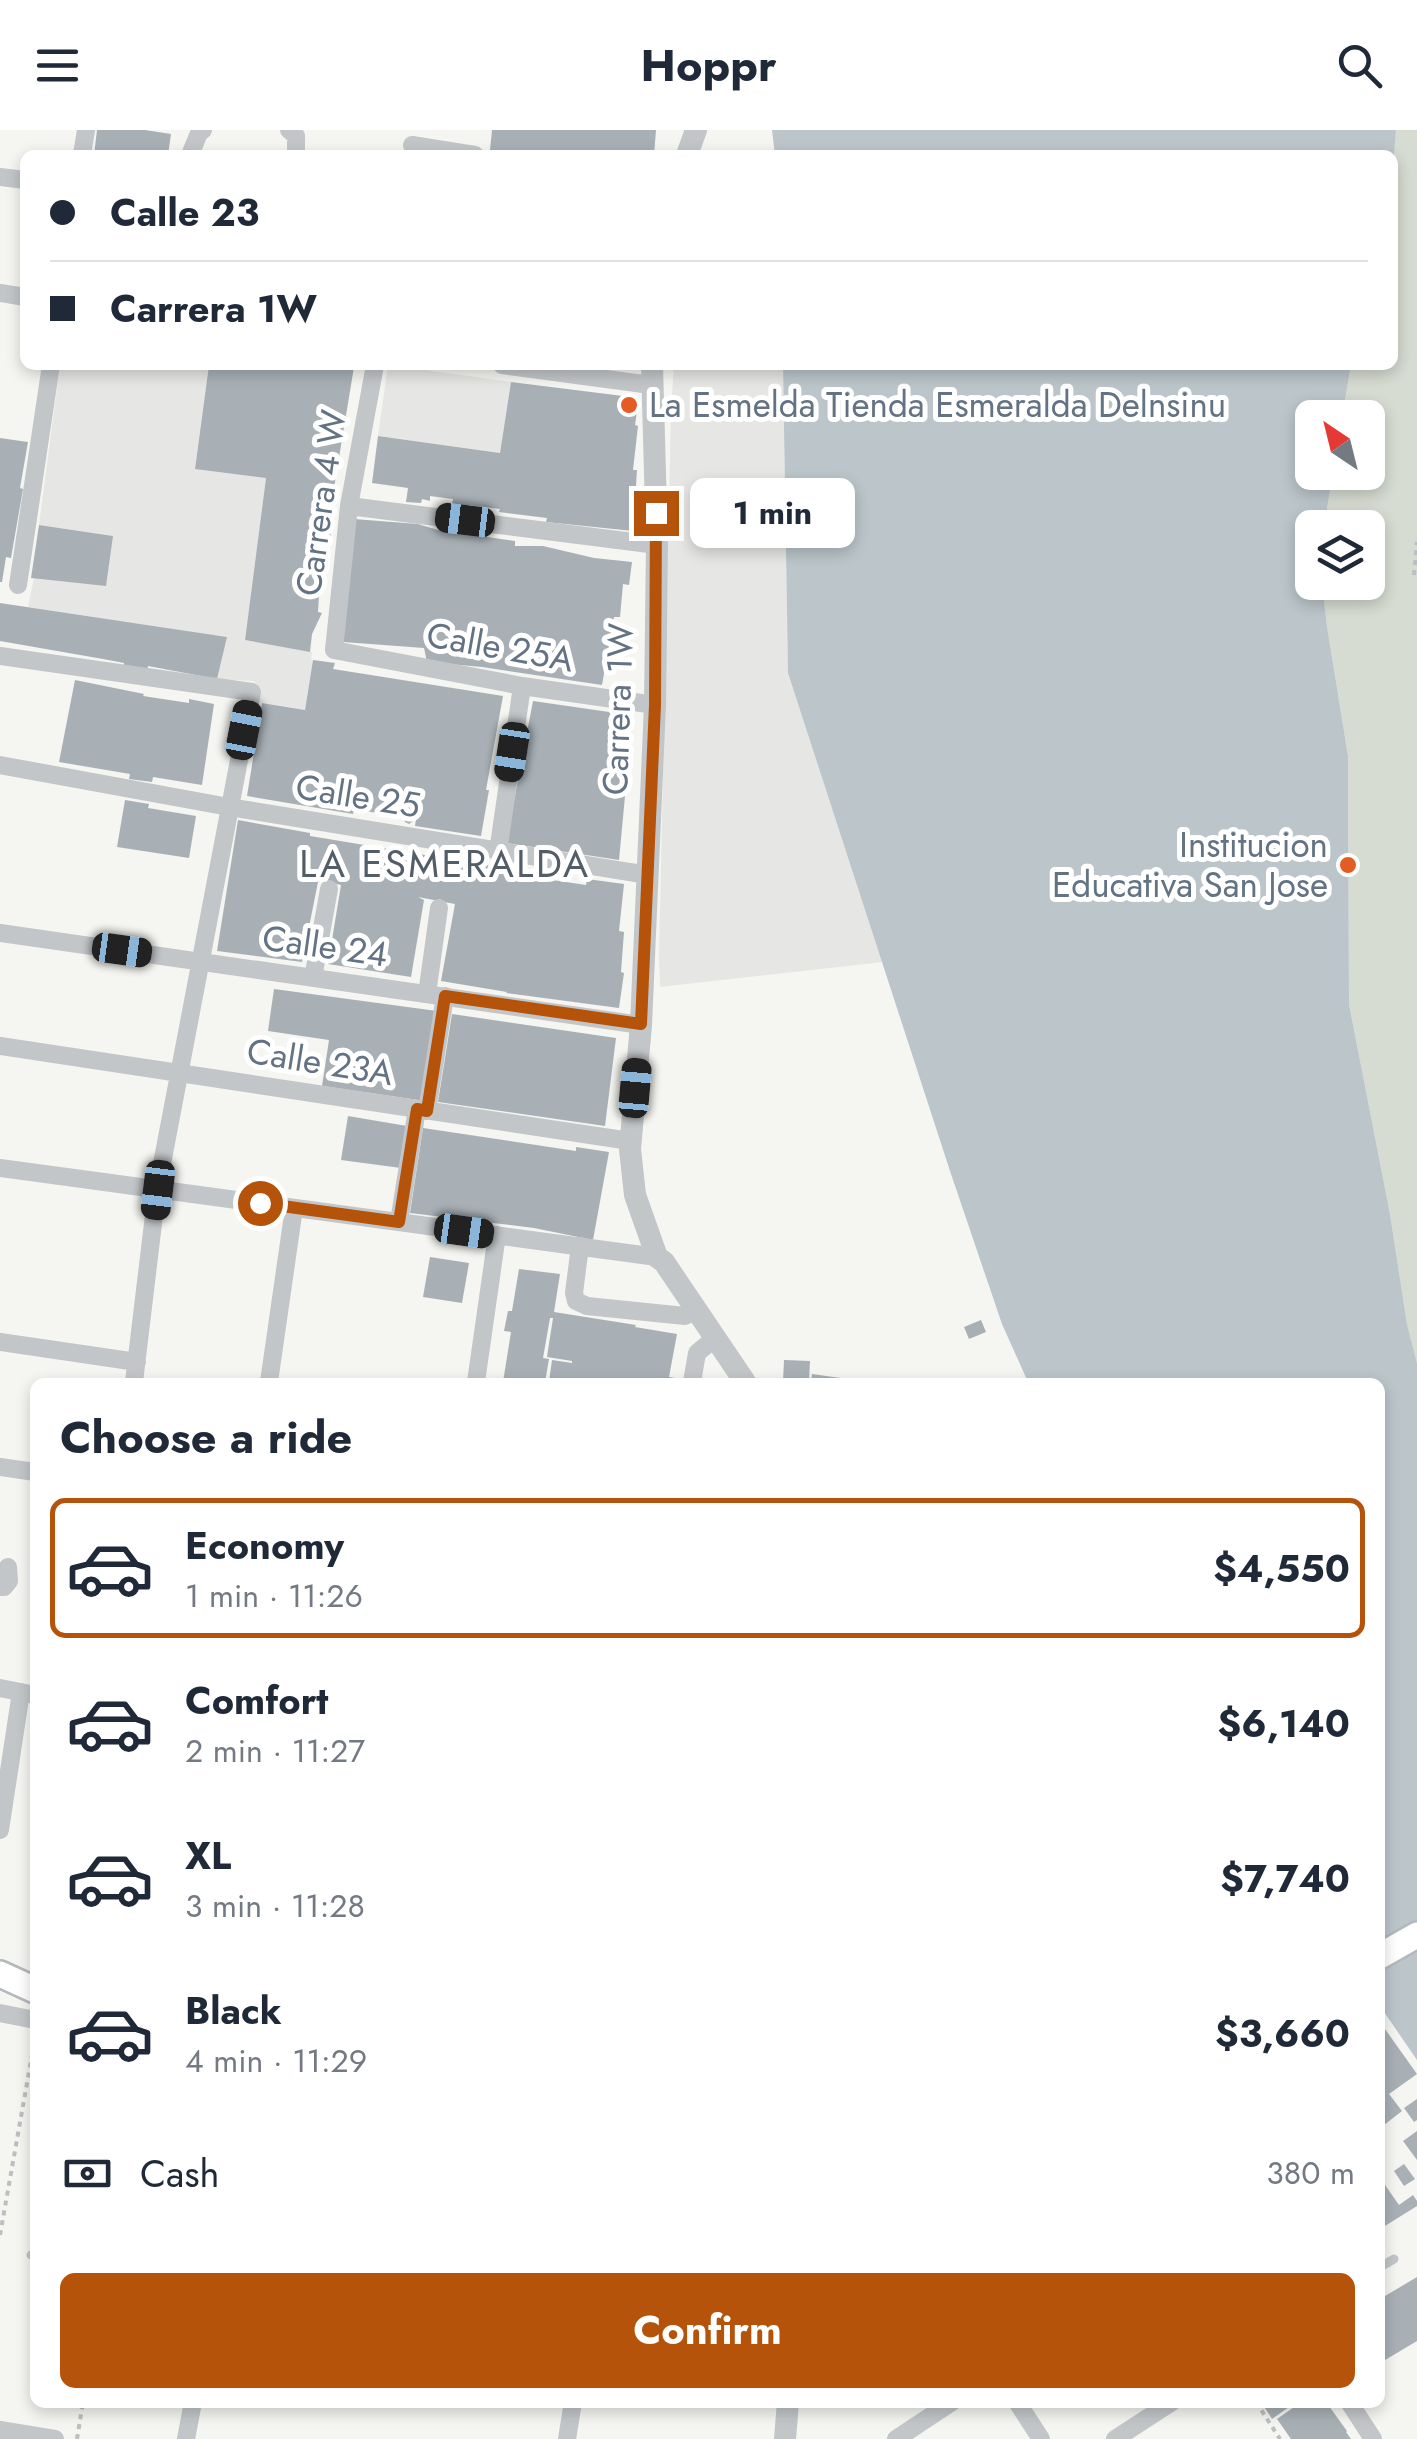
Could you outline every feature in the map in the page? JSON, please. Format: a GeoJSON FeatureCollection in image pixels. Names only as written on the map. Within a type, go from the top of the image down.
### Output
{"type":"FeatureCollection","features":[{"type":"Feature","properties":{"kind":"main road"},"geometry":{"type":"LineString","coordinates":[[1385,1953],[1417,1935]]}},
{"type":"Feature","properties":{"kind":"main road"},"geometry":{"type":"LineString","coordinates":[[0,1974],[30,1988]]}},
{"type":"Feature","properties":{"kind":"street"},"geometry":{"type":"LineString","coordinates":[[412,143],[449,150]]}},
{"type":"Feature","properties":{"kind":"street"},"geometry":{"type":"LineString","coordinates":[[18,584],[50,370]]}},
{"type":"Feature","properties":{"kind":"street","name":"Carrera 4 W"},"geometry":{"type":"LineString","coordinates":[[334,650],[350,506],[374,370]]}},
{"type":"Feature","properties":{"kind":"street"},"geometry":{"type":"LineString","coordinates":[[577,370],[652,375]]}},
{"type":"Feature","properties":{"kind":"street","name":"Carrera 1W"},"geometry":{"type":"LineString","coordinates":[[652,375],[658,545],[655,705],[641,1024],[630,1167],[657,1257],[742,1378]]}},
{"type":"Feature","properties":{"kind":"street"},"geometry":{"type":"LineString","coordinates":[[350,506],[658,545]]}},
{"type":"Feature","properties":{"kind":"street","name":"Calle 25A"},"geometry":{"type":"LineString","coordinates":[[334,650],[522,686],[655,705]]}},
{"type":"Feature","properties":{"kind":"street"},"geometry":{"type":"LineString","coordinates":[[0,656],[252,692],[158,1190],[135,1378]]}},
{"type":"Feature","properties":{"kind":"street"},"geometry":{"type":"LineString","coordinates":[[498,852],[522,686]]}},
{"type":"Feature","properties":{"kind":"street","name":"Calle 25"},"geometry":{"type":"LineString","coordinates":[[0,765],[229,807],[648,875]]}},
{"type":"Feature","properties":{"kind":"street"},"geometry":{"type":"LineString","coordinates":[[313,978],[328,889]]}},
{"type":"Feature","properties":{"kind":"street"},"geometry":{"type":"LineString","coordinates":[[399,1222],[422,1110],[436,995],[439,908]]}},
{"type":"Feature","properties":{"kind":"street","name":"Calle 24"},"geometry":{"type":"LineString","coordinates":[[0,933],[641,1024]]}},
{"type":"Feature","properties":{"kind":"street","name":"Calle 23A"},"geometry":{"type":"LineString","coordinates":[[0,1046],[630,1142]]}},
{"type":"Feature","properties":{"kind":"street"},"geometry":{"type":"LineString","coordinates":[[0,1168],[657,1257]]}},
{"type":"Feature","properties":{"kind":"street"},"geometry":{"type":"LineString","coordinates":[[270,1378],[294,1208]]}},
{"type":"Feature","properties":{"kind":"street"},"geometry":{"type":"LineString","coordinates":[[477,1378],[497,1236]]}},
{"type":"Feature","properties":{"kind":"street"},"geometry":{"type":"LineString","coordinates":[[580,1246],[576,1301],[587,1306],[685,1316],[696,1309]]}},
{"type":"Feature","properties":{"kind":"street"},"geometry":{"type":"LineString","coordinates":[[693,1378],[697,1353],[715,1338]]}},
{"type":"Feature","properties":{"kind":"street"},"geometry":{"type":"LineString","coordinates":[[0,1342],[137,1362]]}},
{"type":"Feature","properties":{"kind":"street"},"geometry":{"type":"LineString","coordinates":[[0,1467],[30,1471]]}},
{"type":"Feature","properties":{"kind":"street"},"geometry":{"type":"LineString","coordinates":[[0,1587],[9,1581],[8,1567]]}},
{"type":"Feature","properties":{"kind":"street"},"geometry":{"type":"LineString","coordinates":[[0,1688],[28,1693],[0,1830]]}},
{"type":"Feature","properties":{"kind":"street"},"geometry":{"type":"LineString","coordinates":[[0,2013],[30,2019]]}},
{"type":"Feature","properties":{"kind":"street"},"geometry":{"type":"LineString","coordinates":[[186,2439],[192,2408]]}},
{"type":"Feature","properties":{"kind":"street"},"geometry":{"type":"LineString","coordinates":[[567,2439],[573,2408]]}},
{"type":"Feature","properties":{"kind":"street"},"geometry":{"type":"LineString","coordinates":[[785,2439],[788,2408]]}},
{"type":"Feature","properties":{"kind":"street"},"geometry":{"type":"LineString","coordinates":[[896,2439],[943,2408]]}},
{"type":"Feature","properties":{"kind":"street"},"geometry":{"type":"LineString","coordinates":[[1021,2408],[1042,2439]]}},
{"type":"Feature","properties":{"kind":"street"},"geometry":{"type":"LineString","coordinates":[[1125,2436],[1164,2408]]}},
{"type":"Feature","properties":{"kind":"street"},"geometry":{"type":"LineString","coordinates":[[1352,2408],[1373,2439]]}},
{"type":"Feature","properties":{"kind":"street"},"geometry":{"type":"LineString","coordinates":[[0,2430],[55,2439]]}},
{"type":"Feature","properties":{"kind":"lane"},"geometry":{"type":"LineString","coordinates":[[1385,2263],[1394,2258]]}},
{"type":"Feature","properties":{"kind":"path"},"geometry":{"type":"LineString","coordinates":[[1414,576],[1417,542]]}},
{"type":"Feature","properties":{"kind":"path"},"geometry":{"type":"LineString","coordinates":[[0,2235],[30,2072]]}},
{"type":"Feature","properties":{"kind":"path"},"geometry":{"type":"LineString","coordinates":[[77,2439],[82,2408]]}},
{"type":"Feature","properties":{"kind":"path"},"geometry":{"type":"LineString","coordinates":[[1260,2408],[1280,2439]]}},
{"type":"Feature","properties":{"kind":"shaded area"},"geometry":{"type":"Polygon","coordinates":[[[772,130],[1396,130],[1394,150],[774,150],[772,130]]]}},
{"type":"Feature","properties":{"kind":"shaded area"},"geometry":{"type":"Polygon","coordinates":[[[1396,130],[1417,130],[1417,1363],[1349,1004],[1348,756],[1324,600],[1385,600],[1385,510],[1327,510],[1330,490],[1385,490],[1385,400],[1345,400],[1350,370],[1398,370],[1398,150],[1394,150],[1396,130]]]}},
{"type":"Feature","properties":{"kind":"shaded area"},"geometry":{"type":"Polygon","coordinates":[[[59,370],[208,370],[195,468],[266,478],[245,640],[312,652],[305,710],[258,702],[261,688],[253,681],[217,679],[226,637],[28,607],[34,578],[113,536],[39,525],[59,370]]]}},
{"type":"Feature","properties":{"kind":"shaded area"},"geometry":{"type":"Polygon","coordinates":[[[387,370],[424,370],[511,382],[500,453],[378,436],[387,370]]]}},
{"type":"Feature","properties":{"kind":"shaded area"},"geometry":{"type":"Polygon","coordinates":[[[674,370],[783,370],[788,673],[883,962],[660,987],[674,370]]]}},
{"type":"Feature","properties":{"kind":"shaded area"},"geometry":{"type":"Polygon","coordinates":[[[783,370],[1350,370],[1345,400],[1295,400],[1295,490],[1330,490],[1327,510],[1295,510],[1295,600],[1324,600],[1348,756],[1349,1004],[1417,1363],[1417,2060],[1385,2013],[1385,1378],[1026,1378],[1002,1324],[788,673],[783,370]]]}},
{"type":"Feature","properties":{"kind":"building"},"geometry":{"type":"Polygon","coordinates":[[[97,130],[171,134],[169,150],[95,150],[97,130]]]}},
{"type":"Feature","properties":{"kind":"building"},"geometry":{"type":"Polygon","coordinates":[[[492,130],[656,130],[654,150],[490,150],[492,130]]]}},
{"type":"Feature","properties":{"kind":"building"},"geometry":{"type":"Polygon","coordinates":[[[208,370],[354,370],[329,518],[334,519],[328,546],[322,546],[318,612],[322,613],[312,634],[310,652],[245,640],[266,478],[195,469],[208,370]]]}},
{"type":"Feature","properties":{"kind":"building"},"geometry":{"type":"Polygon","coordinates":[[[511,382],[639,398],[633,531],[546,522],[547,518],[499,512],[500,509],[469,505],[468,509],[456,508],[453,499],[430,496],[430,501],[406,502],[408,488],[372,483],[378,436],[500,453],[511,382]]]}},
{"type":"Feature","properties":{"kind":"building"},"geometry":{"type":"Polygon","coordinates":[[[0,438],[28,442],[11,558],[6,557],[2,582],[0,582],[0,438]]]}},
{"type":"Feature","properties":{"kind":"building"},"geometry":{"type":"Polygon","coordinates":[[[354,519],[418,524],[515,541],[515,546],[543,546],[632,562],[629,585],[623,584],[620,617],[614,617],[602,685],[427,662],[424,648],[343,642],[354,519]]]}},
{"type":"Feature","properties":{"kind":"building"},"geometry":{"type":"Polygon","coordinates":[[[39,525],[113,536],[106,586],[31,578],[39,525]]]}},
{"type":"Feature","properties":{"kind":"building"},"geometry":{"type":"Polygon","coordinates":[[[0,603],[227,637],[217,679],[148,666],[147,671],[124,663],[0,641],[0,603]]]}},
{"type":"Feature","properties":{"kind":"building"},"geometry":{"type":"Polygon","coordinates":[[[313,660],[335,663],[333,669],[503,696],[481,836],[415,826],[416,819],[409,824],[403,817],[354,809],[353,814],[247,796],[262,703],[305,710],[313,660]]]}},
{"type":"Feature","properties":{"kind":"building"},"geometry":{"type":"Polygon","coordinates":[[[75,680],[143,696],[214,704],[202,785],[153,777],[152,782],[129,779],[130,774],[59,762],[75,680]]]}},
{"type":"Feature","properties":{"kind":"building"},"geometry":{"type":"Polygon","coordinates":[[[533,701],[630,715],[619,860],[506,843],[533,701]]]}},
{"type":"Feature","properties":{"kind":"building"},"geometry":{"type":"Polygon","coordinates":[[[125,800],[196,816],[189,858],[117,847],[125,800]]]}},
{"type":"Feature","properties":{"kind":"building"},"geometry":{"type":"Polygon","coordinates":[[[238,820],[310,836],[540,874],[539,878],[586,885],[587,879],[624,884],[619,931],[624,932],[624,973],[619,1008],[441,981],[455,904],[418,897],[424,900],[411,977],[328,964],[341,885],[327,882],[318,882],[302,962],[217,951],[238,820]]]}},
{"type":"Feature","properties":{"kind":"building"},"geometry":{"type":"Polygon","coordinates":[[[274,989],[437,1011],[425,1101],[322,1086],[329,1040],[268,1031],[274,989]]]}},
{"type":"Feature","properties":{"kind":"building"},"geometry":{"type":"Polygon","coordinates":[[[452,1014],[616,1038],[605,1126],[438,1102],[452,1014]]]}},
{"type":"Feature","properties":{"kind":"building"},"geometry":{"type":"Polygon","coordinates":[[[348,1116],[407,1126],[401,1168],[341,1160],[348,1116]]]}},
{"type":"Feature","properties":{"kind":"building"},"geometry":{"type":"Polygon","coordinates":[[[423,1128],[576,1151],[576,1147],[609,1152],[593,1240],[534,1228],[410,1213],[423,1128]]]}},
{"type":"Feature","properties":{"kind":"building"},"geometry":{"type":"Polygon","coordinates":[[[430,1257],[469,1263],[462,1303],[423,1297],[430,1257]]]}},
{"type":"Feature","properties":{"kind":"building"},"geometry":{"type":"Polygon","coordinates":[[[519,1269],[560,1274],[554,1312],[677,1334],[669,1377],[675,1378],[550,1378],[552,1360],[572,1363],[547,1357],[550,1318],[543,1358],[549,1359],[546,1378],[504,1378],[511,1332],[504,1331],[508,1311],[512,1311],[519,1269]]]}},
{"type":"Feature","properties":{"kind":"building"},"geometry":{"type":"Polygon","coordinates":[[[981,1320],[986,1332],[969,1339],[964,1327],[981,1320]]]}},
{"type":"Feature","properties":{"kind":"building"},"geometry":{"type":"Polygon","coordinates":[[[784,1360],[810,1361],[809,1378],[783,1378],[784,1360]]]}},
{"type":"Feature","properties":{"kind":"building"},"geometry":{"type":"Polygon","coordinates":[[[1385,2029],[1417,2074],[1389,2094],[1402,2111],[1385,2124],[1385,2029]]]}},
{"type":"Feature","properties":{"kind":"building"},"geometry":{"type":"Polygon","coordinates":[[[1417,2099],[1417,2120],[1414,2122],[1404,2108],[1417,2099]]]}},
{"type":"Feature","properties":{"kind":"building"},"geometry":{"type":"Polygon","coordinates":[[[1417,2131],[1417,2160],[1403,2141],[1417,2131]]]}},
{"type":"Feature","properties":{"kind":"building"},"geometry":{"type":"Polygon","coordinates":[[[1404,2164],[1415,2179],[1404,2186],[1394,2171],[1404,2164]]]}},
{"type":"Feature","properties":{"kind":"building"},"geometry":{"type":"Polygon","coordinates":[[[1385,2185],[1399,2205],[1413,2195],[1417,2206],[1385,2226],[1385,2185]]]}},
{"type":"Feature","properties":{"kind":"building"},"geometry":{"type":"Polygon","coordinates":[[[1417,2277],[1417,2341],[1385,2360],[1385,2296],[1417,2277]]]}},
{"type":"Feature","properties":{"kind":"building"},"geometry":{"type":"Polygon","coordinates":[[[1265,2408],[1288,2408],[1272,2419],[1265,2408]]]}},
{"type":"Feature","properties":{"kind":"building"},"geometry":{"type":"Polygon","coordinates":[[[1293,2408],[1330,2408],[1351,2439],[1291,2439],[1277,2419],[1293,2408]]]}},
{"type":"Feature","properties":{"kind":"place","name":"La Esmelda Tienda Esmeralda Delnsinu"},"geometry":{"type":"Point","coordinates":[629,405]}},
{"type":"Feature","properties":{"kind":"place","name":"Institucion Educativa San Jose"},"geometry":{"type":"Point","coordinates":[1348,865]}},
{"type":"Feature","properties":{"kind":"district","name":"LA ESMERALDA"},"geometry":{"type":"Point","coordinates":[445,864]}},
{"type":"Feature","properties":{"kind":"route"},"geometry":{"type":"LineString","coordinates":[[260,1203],[399,1222],[417,1109],[427,1111],[445,996],[641,1024],[655,705],[656,513]]}}]}
